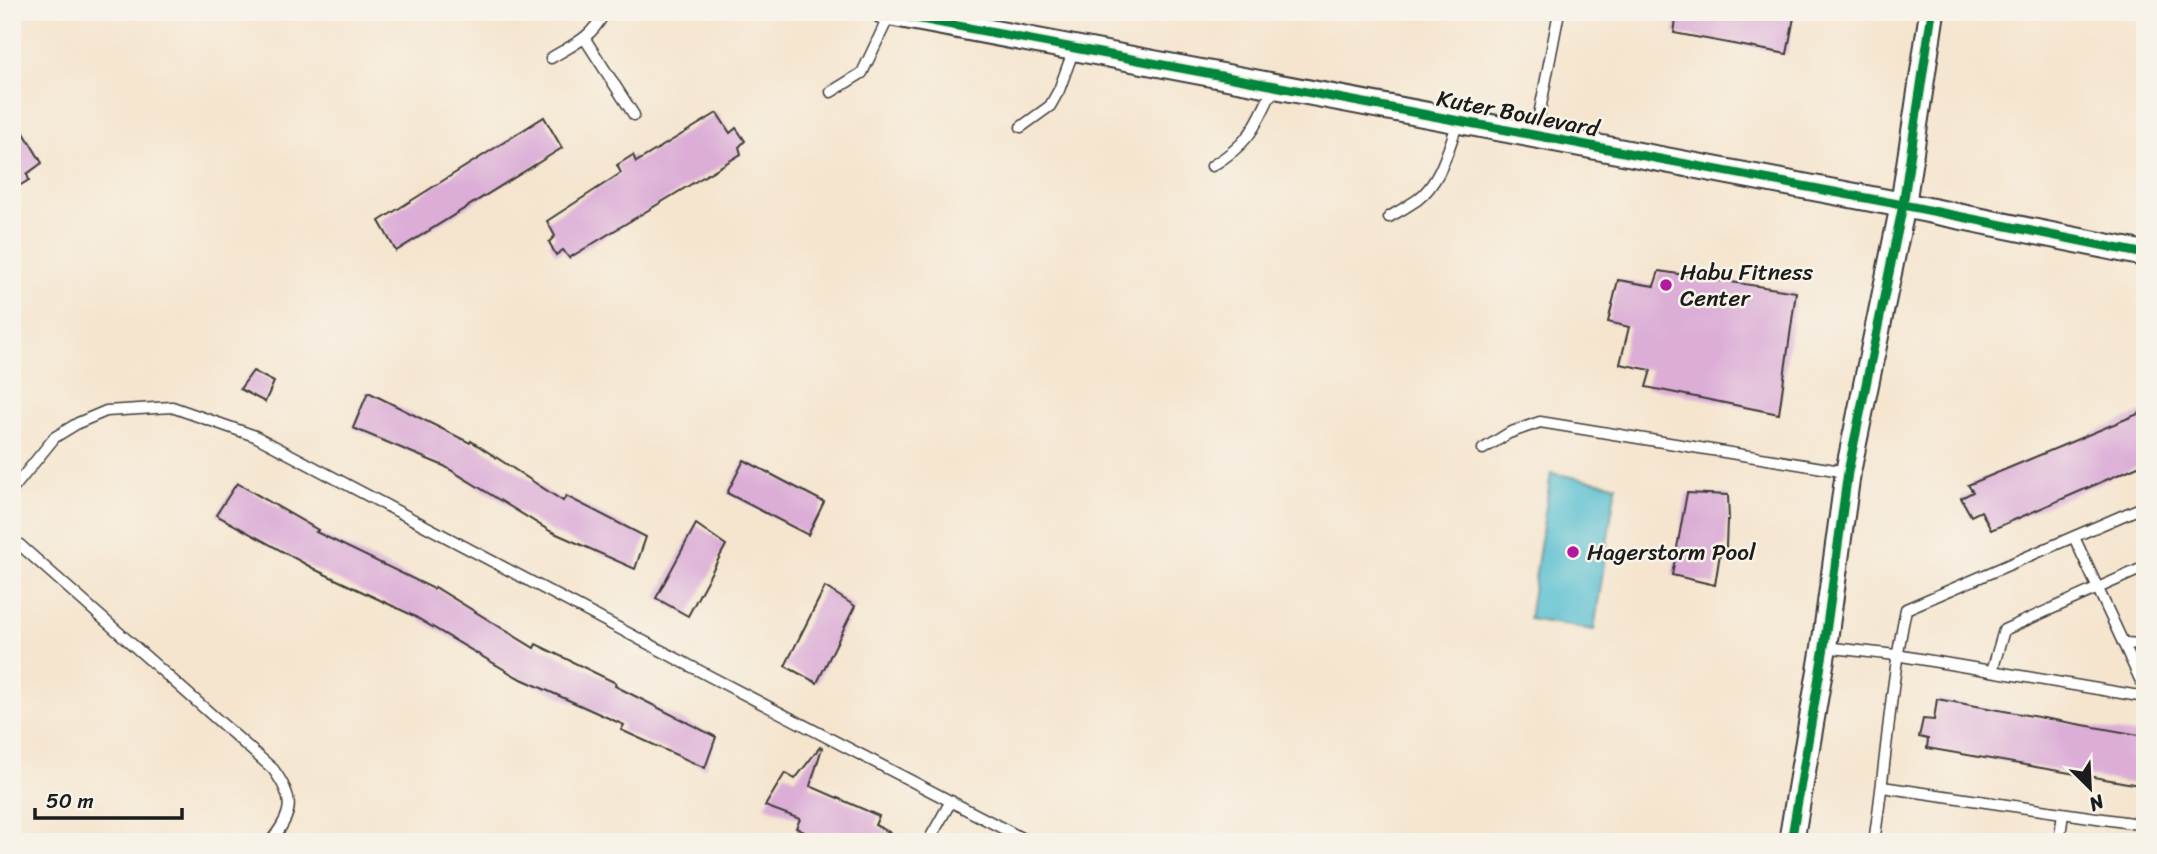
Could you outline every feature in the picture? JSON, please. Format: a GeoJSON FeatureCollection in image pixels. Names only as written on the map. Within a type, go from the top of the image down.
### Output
{"type":"FeatureCollection","features":[{"type":"Feature","properties":{"kind":"street"},"geometry":{"type":"LineString","coordinates":[[1791,842],[1824,647],[1848,472],[1903,205],[1932,12]]}},
{"type":"Feature","properties":{"kind":"street","name":"Kuter Boulevard"},"geometry":{"type":"LineString","coordinates":[[887,13],[1903,205],[2145,254]]}},
{"type":"Feature","properties":{"kind":"lane"},"geometry":{"type":"LineString","coordinates":[[551,58],[596,28],[605,12]]}},
{"type":"Feature","properties":{"kind":"lane"},"geometry":{"type":"LineString","coordinates":[[1535,136],[1559,12]]}},
{"type":"Feature","properties":{"kind":"lane"},"geometry":{"type":"LineString","coordinates":[[831,92],[862,73],[887,13]]}},
{"type":"Feature","properties":{"kind":"lane"},"geometry":{"type":"LineString","coordinates":[[584,38],[634,115]]}},
{"type":"Feature","properties":{"kind":"lane"},"geometry":{"type":"LineString","coordinates":[[1021,127],[1050,106],[1059,90],[1074,48]]}},
{"type":"Feature","properties":{"kind":"lane"},"geometry":{"type":"LineString","coordinates":[[1212,166],[1245,142],[1256,126],[1274,87]]}},
{"type":"Feature","properties":{"kind":"lane"},"geometry":{"type":"LineString","coordinates":[[1389,218],[1419,198],[1431,186],[1458,122]]}},
{"type":"Feature","properties":{"kind":"lane"},"geometry":{"type":"LineString","coordinates":[[12,490],[55,437],[78,424],[106,411],[172,407],[254,436],[1029,842]]}},
{"type":"Feature","properties":{"kind":"lane"},"geometry":{"type":"LineString","coordinates":[[1483,449],[1509,433],[1540,422],[1848,472]]}},
{"type":"Feature","properties":{"kind":"lane"},"geometry":{"type":"LineString","coordinates":[[1874,842],[1896,655],[1906,609],[2145,506]]}},
{"type":"Feature","properties":{"kind":"lane"},"geometry":{"type":"LineString","coordinates":[[2074,537],[2145,690]]}},
{"type":"Feature","properties":{"kind":"lane"},"geometry":{"type":"LineString","coordinates":[[12,538],[273,769],[286,787],[289,805],[284,825],[270,842]]}},
{"type":"Feature","properties":{"kind":"lane"},"geometry":{"type":"LineString","coordinates":[[1992,671],[2004,630],[2145,568]]}},
{"type":"Feature","properties":{"kind":"lane"},"geometry":{"type":"LineString","coordinates":[[2123,643],[2145,644]]}},
{"type":"Feature","properties":{"kind":"lane"},"geometry":{"type":"LineString","coordinates":[[1824,647],[1896,655],[2145,697]]}},
{"type":"Feature","properties":{"kind":"lane"},"geometry":{"type":"LineString","coordinates":[[1882,787],[2145,825]]}},
{"type":"Feature","properties":{"kind":"lane"},"geometry":{"type":"LineString","coordinates":[[928,842],[951,801]]}},
{"type":"Feature","properties":{"kind":"lane"},"geometry":{"type":"LineString","coordinates":[[2059,842],[2063,814]]}},
{"type":"Feature","properties":{"kind":"water","name":"Hagerstorm Pool"},"geometry":{"type":"Polygon","coordinates":[[[1551,473],[1616,485],[1594,630],[1529,619],[1551,473]]]}},
{"type":"Feature","properties":{"kind":"building"},"geometry":{"type":"Polygon","coordinates":[[[1677,12],[1795,12],[1787,54],[1674,33],[1677,12]]]}},
{"type":"Feature","properties":{"kind":"building"},"geometry":{"type":"Polygon","coordinates":[[[12,113],[42,163],[27,174],[29,180],[12,190],[12,113]]]}},
{"type":"Feature","properties":{"kind":"building"},"geometry":{"type":"Polygon","coordinates":[[[717,113],[730,133],[736,128],[745,141],[739,147],[741,154],[569,258],[563,250],[556,255],[549,242],[555,236],[547,221],[621,173],[617,165],[633,155],[636,162],[717,113]]]}},
{"type":"Feature","properties":{"kind":"building"},"geometry":{"type":"Polygon","coordinates":[[[544,117],[562,148],[396,251],[379,221],[544,117]]]}},
{"type":"Feature","properties":{"kind":"building"},"geometry":{"type":"Polygon","coordinates":[[[1659,271],[1796,292],[1779,414],[1646,387],[1651,370],[1620,364],[1629,327],[1608,322],[1618,280],[1654,286],[1659,271]]]}},
{"type":"Feature","properties":{"kind":"building"},"geometry":{"type":"Polygon","coordinates":[[[253,371],[274,382],[265,402],[240,389],[253,371]]]}},
{"type":"Feature","properties":{"kind":"building"},"geometry":{"type":"Polygon","coordinates":[[[368,392],[470,443],[471,441],[563,501],[566,496],[646,537],[635,569],[550,531],[444,466],[353,428],[368,392]]]}},
{"type":"Feature","properties":{"kind":"building"},"geometry":{"type":"Polygon","coordinates":[[[2145,411],[2145,463],[1991,530],[1981,511],[1971,516],[1961,498],[1973,492],[1968,485],[2145,411]]]}},
{"type":"Feature","properties":{"kind":"building"},"geometry":{"type":"Polygon","coordinates":[[[744,460],[824,502],[808,535],[727,493],[744,460]]]}},
{"type":"Feature","properties":{"kind":"building"},"geometry":{"type":"Polygon","coordinates":[[[237,483],[318,530],[316,532],[434,589],[435,587],[534,648],[536,644],[616,683],[615,686],[716,737],[705,768],[621,730],[624,725],[517,677],[412,615],[318,571],[216,515],[237,483]]]}},
{"type":"Feature","properties":{"kind":"building"},"geometry":{"type":"Polygon","coordinates":[[[1687,493],[1728,495],[1726,547],[1721,547],[1715,585],[1672,575],[1687,493]]]}},
{"type":"Feature","properties":{"kind":"building"},"geometry":{"type":"Polygon","coordinates":[[[696,524],[726,545],[688,616],[656,598],[696,524]]]}},
{"type":"Feature","properties":{"kind":"building"},"geometry":{"type":"Polygon","coordinates":[[[825,587],[855,606],[817,683],[785,666],[825,587]]]}},
{"type":"Feature","properties":{"kind":"building"},"geometry":{"type":"Polygon","coordinates":[[[1937,699],[2145,736],[2145,786],[1927,748],[1928,739],[1919,737],[1923,719],[1934,720],[1937,699]]]}},
{"type":"Feature","properties":{"kind":"building"},"geometry":{"type":"Polygon","coordinates":[[[820,747],[822,748],[810,786],[879,816],[875,825],[909,842],[825,842],[796,828],[800,819],[765,806],[785,773],[795,779],[820,747]]]}},
{"type":"Feature","properties":{"kind":"cycle path"},"geometry":{"type":"LineString","coordinates":[[884,12],[1903,205],[2145,254]]}},
{"type":"Feature","properties":{"kind":"cycle path"},"geometry":{"type":"LineString","coordinates":[[1791,842],[1824,647],[1848,472],[1903,205],[1932,12]]}},
{"type":"Feature","properties":{"kind":"place","name":"Habu Fitness Center"},"geometry":{"type":"Point","coordinates":[1666,285]}},
{"type":"Feature","properties":{"kind":"place","name":"Hagerstorm Pool"},"geometry":{"type":"Point","coordinates":[1573,552]}}]}
